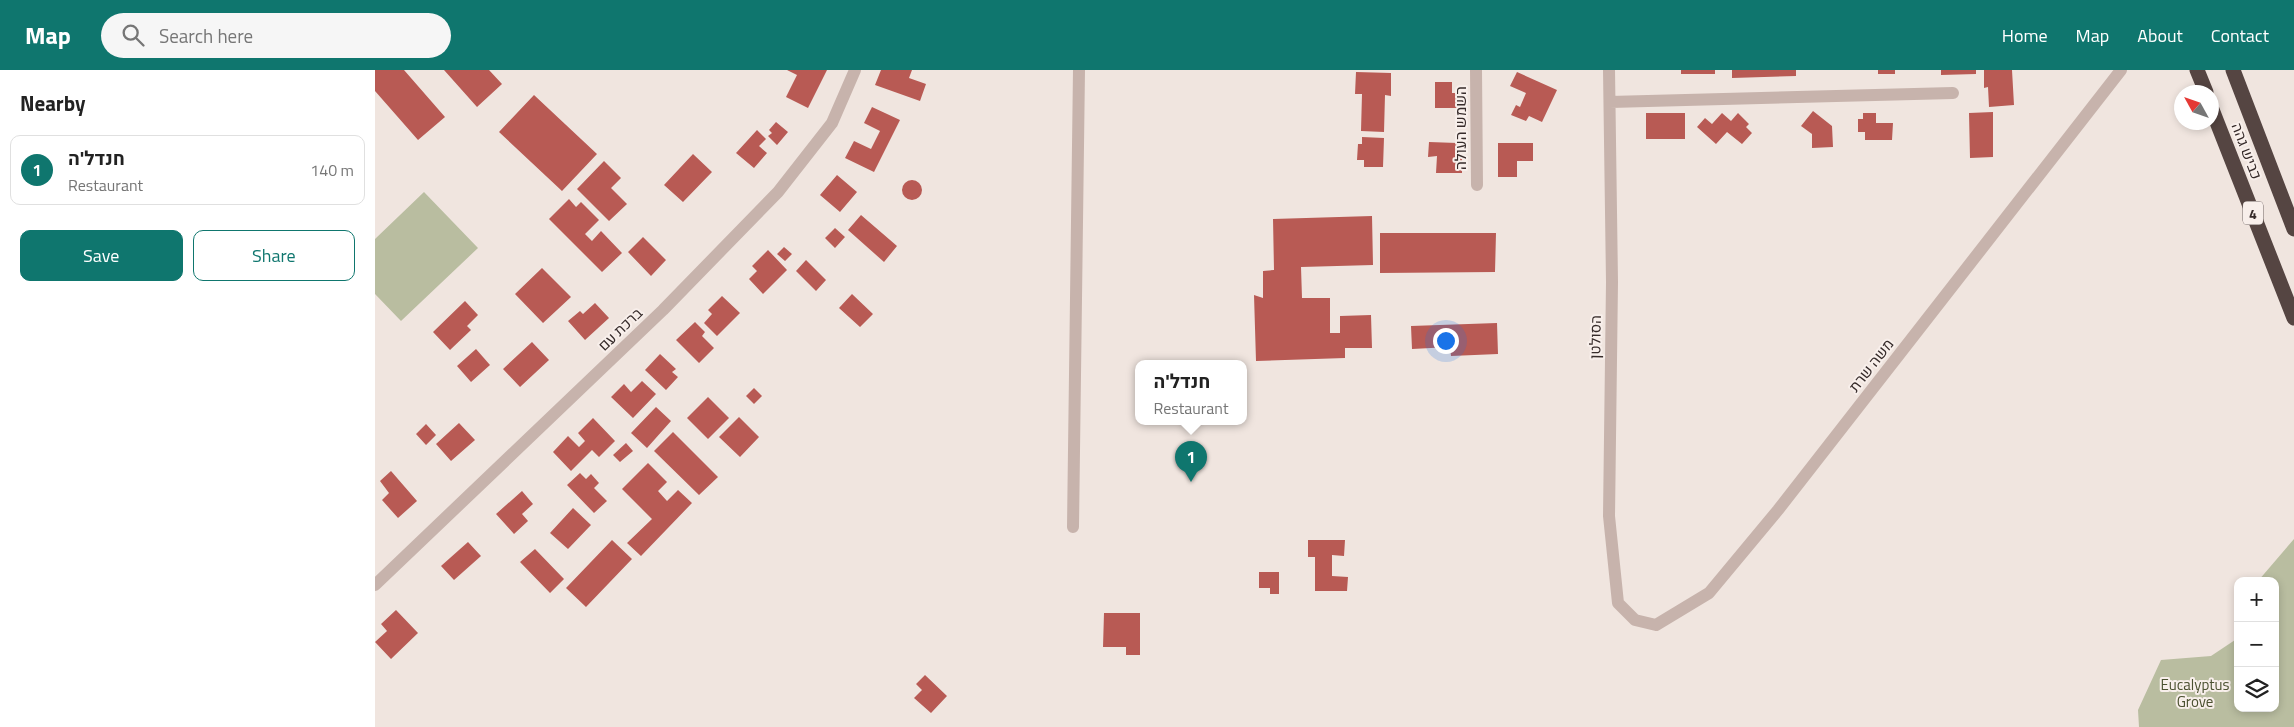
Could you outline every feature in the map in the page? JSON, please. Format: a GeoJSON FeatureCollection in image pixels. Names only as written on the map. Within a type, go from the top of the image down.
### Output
{"type":"FeatureCollection","features":[{"type":"Feature","properties":{"kind":"highway"},"geometry":{"type":"LineString","coordinates":[[2197,70],[2203,85]]}},
{"type":"Feature","properties":{"kind":"highway","name":"כביש גהה"},"geometry":{"type":"LineString","coordinates":[[2233,70],[2294,228]]}},
{"type":"Feature","properties":{"kind":"highway","name":"כביש גהה"},"geometry":{"type":"LineString","coordinates":[[2219,127],[2294,318]]}},
{"type":"Feature","properties":{"kind":"street","name":"ברכת עם"},"geometry":{"type":"LineString","coordinates":[[375,585],[663,310],[778,192],[832,122],[855,70]]}},
{"type":"Feature","properties":{"kind":"street"},"geometry":{"type":"LineString","coordinates":[[1073,527],[1079,70]]}},
{"type":"Feature","properties":{"kind":"street","name":"השמש העולה"},"geometry":{"type":"LineString","coordinates":[[1476,70],[1477,185]]}},
{"type":"Feature","properties":{"kind":"street","name":"הסולטן"},"geometry":{"type":"LineString","coordinates":[[1609,70],[1612,282],[1609,516],[1618,603]]}},
{"type":"Feature","properties":{"kind":"street","name":"משה שרת"},"geometry":{"type":"LineString","coordinates":[[1618,603],[1635,620],[1656,625],[1709,593],[1778,510],[2121,70]]}},
{"type":"Feature","properties":{"kind":"street"},"geometry":{"type":"LineString","coordinates":[[1610,102],[1953,92]]}},
{"type":"Feature","properties":{"kind":"green space"},"geometry":{"type":"Polygon","coordinates":[[[424,192],[478,248],[401,321],[375,294],[375,239],[424,192]]]}},
{"type":"Feature","properties":{"kind":"green space","name":"Eucalyptus Grove"},"geometry":{"type":"Polygon","coordinates":[[[2294,539],[2294,727],[2139,727],[2138,710],[2161,660],[2211,656],[2234,641],[2234,712],[2279,712],[2279,577],[2261,577],[2294,539]]]}},
{"type":"Feature","properties":{"kind":"building"},"geometry":{"type":"Polygon","coordinates":[[[375,70],[404,70],[445,117],[418,140],[375,91],[375,70]]]}},
{"type":"Feature","properties":{"kind":"building"},"geometry":{"type":"Polygon","coordinates":[[[444,70],[489,70],[502,84],[477,107],[444,70]]]}},
{"type":"Feature","properties":{"kind":"building"},"geometry":{"type":"Polygon","coordinates":[[[787,70],[827,70],[808,108],[786,97],[797,75],[787,70]]]}},
{"type":"Feature","properties":{"kind":"building"},"geometry":{"type":"Polygon","coordinates":[[[881,70],[912,70],[909,78],[926,84],[920,101],[875,85],[881,70]]]}},
{"type":"Feature","properties":{"kind":"building"},"geometry":{"type":"Polygon","coordinates":[[[1681,70],[1715,70],[1715,74],[1681,74],[1681,70]]]}},
{"type":"Feature","properties":{"kind":"building"},"geometry":{"type":"Polygon","coordinates":[[[1732,70],[1796,70],[1796,76],[1732,78],[1732,70]]]}},
{"type":"Feature","properties":{"kind":"building"},"geometry":{"type":"Polygon","coordinates":[[[1878,70],[1895,70],[1895,74],[1878,74],[1878,70]]]}},
{"type":"Feature","properties":{"kind":"building"},"geometry":{"type":"Polygon","coordinates":[[[1941,70],[1976,70],[1976,74],[1941,75],[1941,70]]]}},
{"type":"Feature","properties":{"kind":"building"},"geometry":{"type":"Polygon","coordinates":[[[1984,70],[2012,70],[2014,105],[1989,107],[1988,87],[1984,88],[1984,70]]]}},
{"type":"Feature","properties":{"kind":"building"},"geometry":{"type":"Polygon","coordinates":[[[1356,72],[1391,73],[1391,96],[1385,95],[1384,132],[1361,131],[1362,94],[1355,94],[1356,72]]]}},
{"type":"Feature","properties":{"kind":"building"},"geometry":{"type":"Polygon","coordinates":[[[1517,72],[1557,90],[1542,122],[1529,116],[1526,121],[1511,115],[1516,105],[1520,107],[1526,93],[1510,86],[1517,72]]]}},
{"type":"Feature","properties":{"kind":"building"},"geometry":{"type":"Polygon","coordinates":[[[1435,82],[1452,82],[1452,93],[1459,93],[1459,108],[1435,108],[1435,82]]]}},
{"type":"Feature","properties":{"kind":"building"},"geometry":{"type":"Polygon","coordinates":[[[534,95],[597,154],[562,191],[499,132],[534,95]]]}},
{"type":"Feature","properties":{"kind":"building"},"geometry":{"type":"Polygon","coordinates":[[[872,107],[900,120],[874,172],[845,158],[854,141],[871,149],[880,131],[864,123],[872,107]]]}},
{"type":"Feature","properties":{"kind":"building"},"geometry":{"type":"Polygon","coordinates":[[[1813,111],[1832,126],[1833,147],[1812,148],[1812,134],[1801,126],[1813,111]]]}},
{"type":"Feature","properties":{"kind":"building"},"geometry":{"type":"Polygon","coordinates":[[[1993,112],[1993,157],[1970,158],[1969,113],[1993,112]]]}},
{"type":"Feature","properties":{"kind":"building"},"geometry":{"type":"Polygon","coordinates":[[[1646,113],[1685,113],[1685,139],[1646,139],[1646,113]]]}},
{"type":"Feature","properties":{"kind":"building"},"geometry":{"type":"Polygon","coordinates":[[[1722,113],[1731,121],[1738,113],[1749,124],[1746,127],[1752,133],[1742,144],[1727,132],[1716,144],[1697,127],[1705,118],[1712,124],[1722,113]]]}},
{"type":"Feature","properties":{"kind":"building"},"geometry":{"type":"Polygon","coordinates":[[[1863,113],[1876,113],[1876,123],[1893,123],[1892,140],[1865,140],[1865,132],[1858,132],[1858,119],[1863,119],[1863,113]]]}},
{"type":"Feature","properties":{"kind":"building"},"geometry":{"type":"Polygon","coordinates":[[[776,122],[788,132],[777,145],[768,136],[772,133],[769,130],[776,122]]]}},
{"type":"Feature","properties":{"kind":"building"},"geometry":{"type":"Polygon","coordinates":[[[757,130],[766,139],[759,146],[767,153],[754,168],[736,153],[757,130]]]}},
{"type":"Feature","properties":{"kind":"building"},"geometry":{"type":"Polygon","coordinates":[[[1362,137],[1384,138],[1383,167],[1364,167],[1364,160],[1357,160],[1358,144],[1362,144],[1362,137]]]}},
{"type":"Feature","properties":{"kind":"building"},"geometry":{"type":"Polygon","coordinates":[[[1429,142],[1457,143],[1457,157],[1462,157],[1462,173],[1436,173],[1437,156],[1428,157],[1429,142]]]}},
{"type":"Feature","properties":{"kind":"building"},"geometry":{"type":"Polygon","coordinates":[[[1498,143],[1533,143],[1533,161],[1517,161],[1517,177],[1498,177],[1498,143]]]}},
{"type":"Feature","properties":{"kind":"building"},"geometry":{"type":"Polygon","coordinates":[[[693,154],[712,172],[683,202],[664,185],[693,154]]]}},
{"type":"Feature","properties":{"kind":"building"},"geometry":{"type":"Polygon","coordinates":[[[604,161],[621,178],[611,188],[627,204],[609,221],[577,189],[604,161]]]}},
{"type":"Feature","properties":{"kind":"building"},"geometry":{"type":"Polygon","coordinates":[[[837,175],[857,192],[840,212],[820,195],[837,175]]]}},
{"type":"Feature","properties":{"kind":"building"},"geometry":{"type":"Polygon","coordinates":[[[912,180],[919,183],[922,190],[919,197],[912,200],[905,197],[902,190],[905,183],[912,180]]]}},
{"type":"Feature","properties":{"kind":"building"},"geometry":{"type":"Polygon","coordinates":[[[569,199],[576,207],[581,202],[599,220],[585,234],[592,241],[601,231],[622,253],[602,272],[549,219],[569,199]]]}},
{"type":"Feature","properties":{"kind":"building"},"geometry":{"type":"Polygon","coordinates":[[[861,215],[897,246],[884,262],[848,230],[861,215]]]}},
{"type":"Feature","properties":{"kind":"building"},"geometry":{"type":"Polygon","coordinates":[[[1372,216],[1373,265],[1301,267],[1302,298],[1330,298],[1330,333],[1340,333],[1340,316],[1371,315],[1372,348],[1345,348],[1345,358],[1256,361],[1254,295],[1263,298],[1263,271],[1274,270],[1273,219],[1372,216]]]}},
{"type":"Feature","properties":{"kind":"building"},"geometry":{"type":"Polygon","coordinates":[[[835,228],[845,237],[835,248],[825,238],[835,228]]]}},
{"type":"Feature","properties":{"kind":"building"},"geometry":{"type":"Polygon","coordinates":[[[1380,233],[1496,233],[1495,272],[1380,273],[1380,233]]]}},
{"type":"Feature","properties":{"kind":"building"},"geometry":{"type":"Polygon","coordinates":[[[643,237],[666,260],[651,276],[628,252],[643,237]]]}},
{"type":"Feature","properties":{"kind":"building"},"geometry":{"type":"Polygon","coordinates":[[[784,247],[792,254],[785,261],[777,254],[784,247]]]}},
{"type":"Feature","properties":{"kind":"building"},"geometry":{"type":"Polygon","coordinates":[[[768,250],[787,270],[763,294],[749,279],[757,271],[752,266],[768,250]]]}},
{"type":"Feature","properties":{"kind":"building"},"geometry":{"type":"Polygon","coordinates":[[[806,260],[826,280],[816,291],[796,271],[806,260]]]}},
{"type":"Feature","properties":{"kind":"building"},"geometry":{"type":"Polygon","coordinates":[[[542,268],[571,297],[543,323],[515,294],[542,268]]]}},
{"type":"Feature","properties":{"kind":"building"},"geometry":{"type":"Polygon","coordinates":[[[852,294],[873,314],[860,327],[839,308],[852,294]]]}},
{"type":"Feature","properties":{"kind":"building"},"geometry":{"type":"Polygon","coordinates":[[[722,296],[740,313],[717,336],[704,323],[712,314],[708,310],[722,296]]]}},
{"type":"Feature","properties":{"kind":"building"},"geometry":{"type":"Polygon","coordinates":[[[465,301],[478,315],[467,326],[471,330],[450,350],[433,332],[465,301]]]}},
{"type":"Feature","properties":{"kind":"building"},"geometry":{"type":"Polygon","coordinates":[[[595,303],[609,318],[585,340],[568,321],[580,311],[583,314],[595,303]]]}},
{"type":"Feature","properties":{"kind":"building"},"geometry":{"type":"Polygon","coordinates":[[[695,322],[705,332],[702,336],[714,348],[699,363],[676,340],[695,322]]]}},
{"type":"Feature","properties":{"kind":"building"},"geometry":{"type":"Polygon","coordinates":[[[1497,323],[1498,354],[1451,356],[1450,347],[1412,349],[1411,326],[1497,323]]]}},
{"type":"Feature","properties":{"kind":"building"},"geometry":{"type":"Polygon","coordinates":[[[532,342],[549,360],[520,387],[503,369],[532,342]]]}},
{"type":"Feature","properties":{"kind":"building"},"geometry":{"type":"Polygon","coordinates":[[[476,349],[490,365],[471,382],[457,366],[476,349]]]}},
{"type":"Feature","properties":{"kind":"building"},"geometry":{"type":"Polygon","coordinates":[[[660,354],[676,369],[672,372],[678,377],[666,390],[645,370],[660,354]]]}},
{"type":"Feature","properties":{"kind":"building"},"geometry":{"type":"Polygon","coordinates":[[[642,381],[656,394],[633,418],[611,397],[624,384],[631,392],[642,381]]]}},
{"type":"Feature","properties":{"kind":"building"},"geometry":{"type":"Polygon","coordinates":[[[754,388],[762,396],[754,404],[746,396],[754,388]]]}},
{"type":"Feature","properties":{"kind":"building"},"geometry":{"type":"Polygon","coordinates":[[[708,397],[729,418],[708,439],[687,418],[708,397]]]}},
{"type":"Feature","properties":{"kind":"building"},"geometry":{"type":"Polygon","coordinates":[[[656,407],[671,421],[647,448],[631,433],[656,407]]]}},
{"type":"Feature","properties":{"kind":"building"},"geometry":{"type":"Polygon","coordinates":[[[739,417],[759,437],[740,457],[719,437],[739,417]]]}},
{"type":"Feature","properties":{"kind":"building"},"geometry":{"type":"Polygon","coordinates":[[[593,418],[615,441],[599,457],[592,450],[571,471],[553,452],[568,436],[579,447],[585,441],[578,433],[593,418]]]}},
{"type":"Feature","properties":{"kind":"building"},"geometry":{"type":"Polygon","coordinates":[[[459,423],[475,440],[451,461],[436,444],[459,423]]]}},
{"type":"Feature","properties":{"kind":"building"},"geometry":{"type":"Polygon","coordinates":[[[426,424],[436,435],[426,445],[416,434],[426,424]]]}},
{"type":"Feature","properties":{"kind":"building"},"geometry":{"type":"Polygon","coordinates":[[[673,432],[718,477],[699,495],[654,451],[673,432]]]}},
{"type":"Feature","properties":{"kind":"building"},"geometry":{"type":"Polygon","coordinates":[[[626,443],[633,451],[620,462],[613,455],[626,443]]]}},
{"type":"Feature","properties":{"kind":"building"},"geometry":{"type":"Polygon","coordinates":[[[648,463],[667,482],[658,491],[667,501],[678,490],[692,503],[641,556],[627,543],[652,519],[622,489],[648,463]]]}},
{"type":"Feature","properties":{"kind":"building"},"geometry":{"type":"Polygon","coordinates":[[[391,471],[417,501],[398,518],[382,500],[389,493],[380,481],[391,471]]]}},
{"type":"Feature","properties":{"kind":"building"},"geometry":{"type":"Polygon","coordinates":[[[580,473],[586,479],[591,474],[599,483],[594,488],[607,501],[594,513],[567,485],[580,473]]]}},
{"type":"Feature","properties":{"kind":"building"},"geometry":{"type":"Polygon","coordinates":[[[522,491],[533,504],[522,514],[528,521],[514,534],[496,514],[522,491]]]}},
{"type":"Feature","properties":{"kind":"building"},"geometry":{"type":"Polygon","coordinates":[[[573,508],[591,525],[568,549],[550,533],[573,508]]]}},
{"type":"Feature","properties":{"kind":"building"},"geometry":{"type":"Polygon","coordinates":[[[612,540],[632,559],[586,607],[566,588],[612,540]]]}},
{"type":"Feature","properties":{"kind":"building"},"geometry":{"type":"Polygon","coordinates":[[[1308,540],[1345,540],[1344,556],[1332,555],[1332,576],[1348,577],[1347,591],[1315,591],[1315,557],[1308,557],[1308,540]]]}},
{"type":"Feature","properties":{"kind":"building"},"geometry":{"type":"Polygon","coordinates":[[[468,542],[481,556],[454,580],[441,566],[468,542]]]}},
{"type":"Feature","properties":{"kind":"building"},"geometry":{"type":"Polygon","coordinates":[[[535,549],[564,579],[550,593],[520,562],[535,549]]]}},
{"type":"Feature","properties":{"kind":"building"},"geometry":{"type":"Polygon","coordinates":[[[1259,572],[1279,572],[1279,594],[1270,594],[1270,588],[1259,588],[1259,572]]]}},
{"type":"Feature","properties":{"kind":"building"},"geometry":{"type":"Polygon","coordinates":[[[396,610],[418,633],[391,659],[375,642],[387,631],[381,624],[396,610]]]}},
{"type":"Feature","properties":{"kind":"building"},"geometry":{"type":"Polygon","coordinates":[[[1104,613],[1140,613],[1140,655],[1126,655],[1126,647],[1103,647],[1104,613]]]}},
{"type":"Feature","properties":{"kind":"building"},"geometry":{"type":"Polygon","coordinates":[[[925,675],[947,696],[931,713],[914,698],[922,690],[916,684],[925,675]]]}},
{"type":"Feature","properties":{"kind":"place","name":"חנדל'ה"},"geometry":{"type":"Point","coordinates":[1191,482]}}]}
